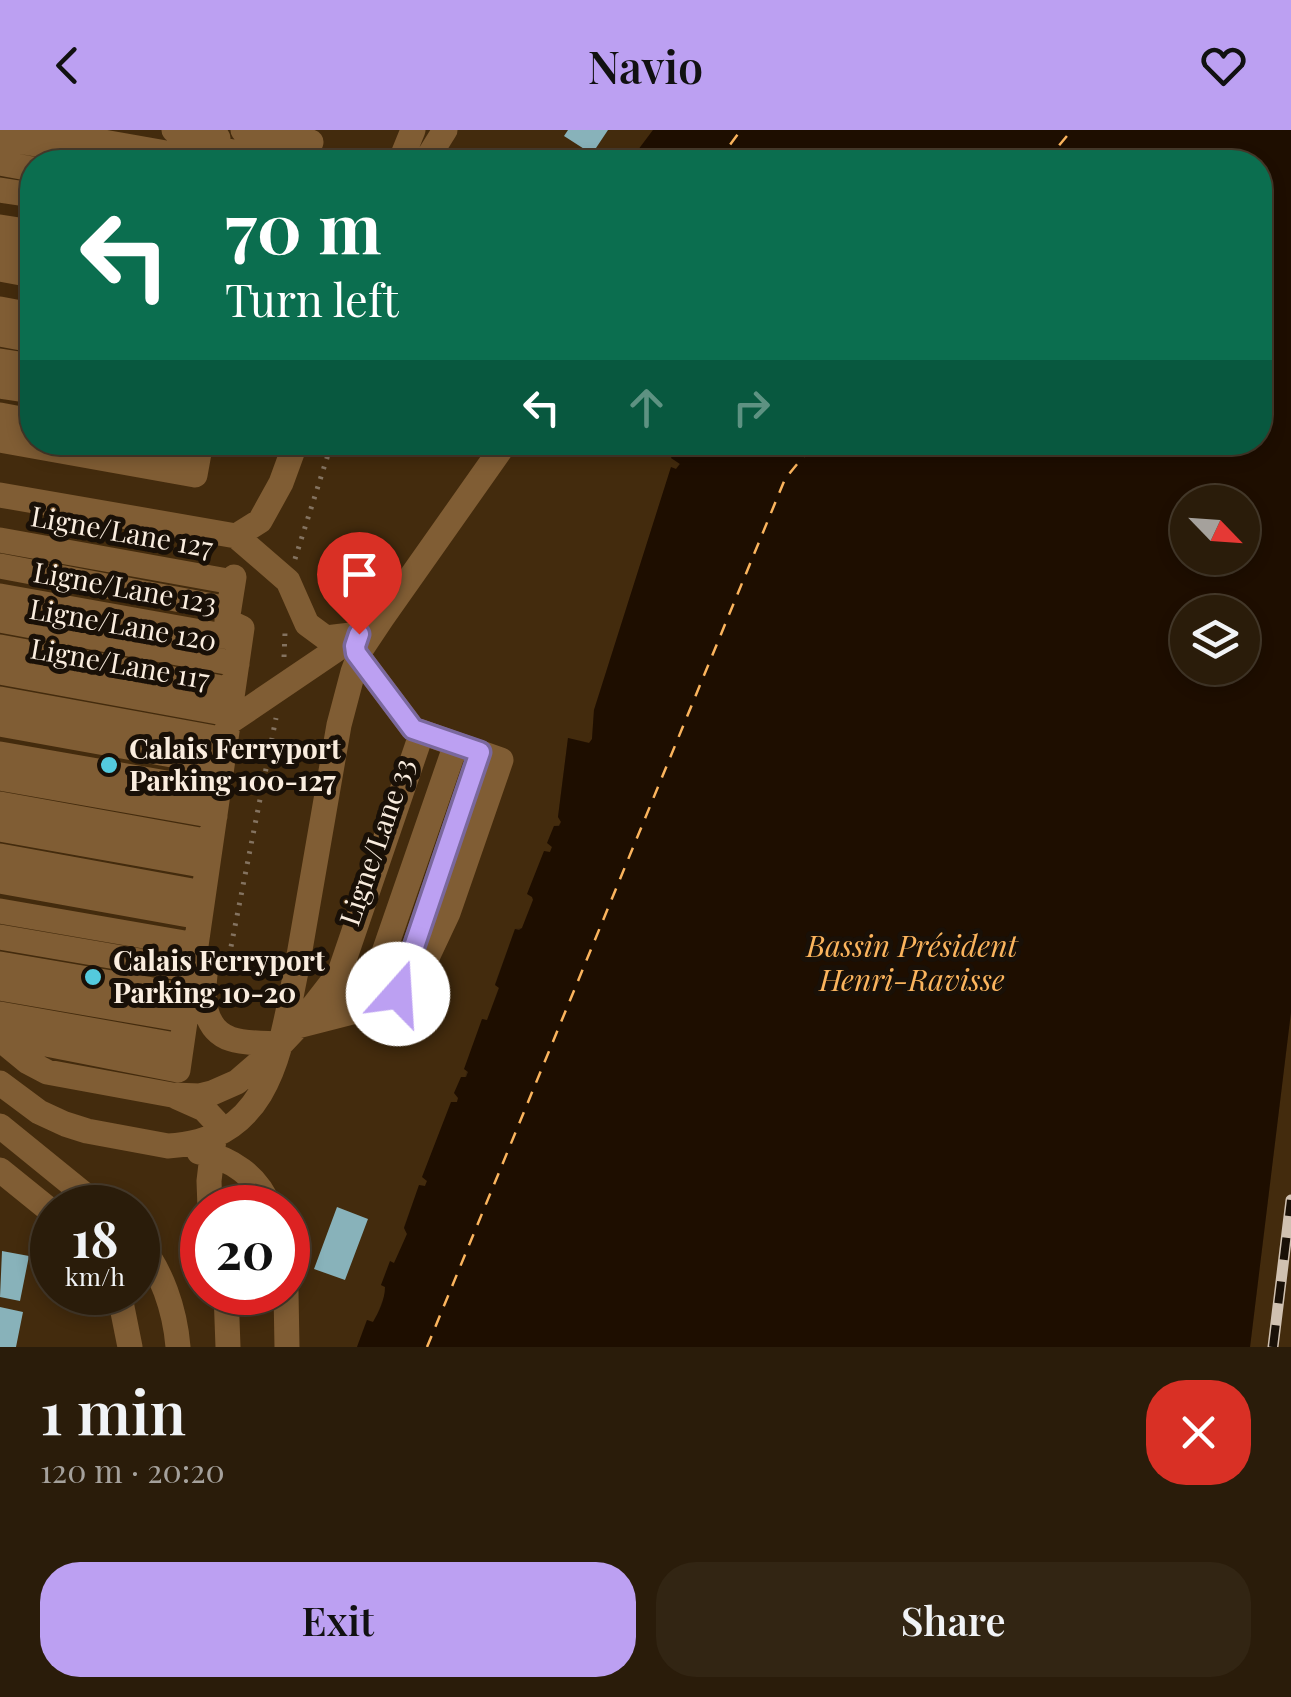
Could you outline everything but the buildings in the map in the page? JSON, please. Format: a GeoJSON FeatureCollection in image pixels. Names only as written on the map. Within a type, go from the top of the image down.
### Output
{"type":"FeatureCollection","features":[{"type":"Feature","properties":{"kind":"lane"},"geometry":{"type":"LineString","coordinates":[[35,130],[148,150]]}},
{"type":"Feature","properties":{"kind":"lane"},"geometry":{"type":"LineString","coordinates":[[110,130],[306,150]]}},
{"type":"Feature","properties":{"kind":"lane"},"geometry":{"type":"LineString","coordinates":[[174,130],[306,150]]}},
{"type":"Feature","properties":{"kind":"lane"},"geometry":{"type":"LineString","coordinates":[[243,130],[306,150]]}},
{"type":"Feature","properties":{"kind":"lane"},"geometry":{"type":"LineString","coordinates":[[0,138],[70,150]]}},
{"type":"Feature","properties":{"kind":"lane"},"geometry":{"type":"LineString","coordinates":[[236,536],[260,521],[291,455]]}},
{"type":"Feature","properties":{"kind":"lane"},"geometry":{"type":"LineString","coordinates":[[214,1144],[262,1094],[289,1035],[339,726],[362,648],[497,455]]}},
{"type":"Feature","properties":{"kind":"lane"},"geometry":{"type":"LineString","coordinates":[[0,495],[236,536],[288,581],[306,624],[326,638],[359,634]]}},
{"type":"Feature","properties":{"kind":"lane","name":"Ligne/Lane 127"},"geometry":{"type":"LineString","coordinates":[[0,540],[211,827]]}},
{"type":"Feature","properties":{"kind":"lane"},"geometry":{"type":"LineString","coordinates":[[0,554],[218,838],[220,865],[204,986],[206,1010],[215,1027],[232,1040],[289,1035],[408,998],[448,913],[462,746]]}},
{"type":"Feature","properties":{"kind":"lane"},"geometry":{"type":"LineString","coordinates":[[0,566],[211,827],[200,1096],[226,1088],[289,1035],[322,997],[340,972],[462,746]]}},
{"type":"Feature","properties":{"kind":"lane"},"geometry":{"type":"LineString","coordinates":[[0,578],[211,827],[190,1101],[216,1122],[209,1185]]}},
{"type":"Feature","properties":{"kind":"lane","name":"Ligne/Lane 123"},"geometry":{"type":"LineString","coordinates":[[0,596],[211,827]]}},
{"type":"Feature","properties":{"kind":"lane"},"geometry":{"type":"LineString","coordinates":[[0,608],[211,827]]}},
{"type":"Feature","properties":{"kind":"lane"},"geometry":{"type":"LineString","coordinates":[[0,620],[211,827]]}},
{"type":"Feature","properties":{"kind":"lane","name":"Ligne/Lane 120"},"geometry":{"type":"LineString","coordinates":[[0,633],[211,827]]}},
{"type":"Feature","properties":{"kind":"lane"},"geometry":{"type":"LineString","coordinates":[[0,1040],[47,1072],[211,827],[359,634]]}},
{"type":"Feature","properties":{"kind":"lane"},"geometry":{"type":"LineString","coordinates":[[359,634],[356,653],[413,729],[462,746]]}},
{"type":"Feature","properties":{"kind":"lane"},"geometry":{"type":"LineString","coordinates":[[0,647],[211,827]]}},
{"type":"Feature","properties":{"kind":"lane"},"geometry":{"type":"LineString","coordinates":[[0,660],[211,827]]}},
{"type":"Feature","properties":{"kind":"lane","name":"Ligne/Lane 117"},"geometry":{"type":"LineString","coordinates":[[0,672],[211,827]]}},
{"type":"Feature","properties":{"kind":"lane"},"geometry":{"type":"LineString","coordinates":[[0,684],[211,827]]}},
{"type":"Feature","properties":{"kind":"lane"},"geometry":{"type":"LineString","coordinates":[[0,698],[211,827]]}},
{"type":"Feature","properties":{"kind":"lane"},"geometry":{"type":"LineString","coordinates":[[0,712],[211,827]]}},
{"type":"Feature","properties":{"kind":"lane"},"geometry":{"type":"LineString","coordinates":[[0,724],[211,827]]}},
{"type":"Feature","properties":{"kind":"lane"},"geometry":{"type":"LineString","coordinates":[[0,736],[211,827]]}},
{"type":"Feature","properties":{"kind":"lane"},"geometry":{"type":"LineString","coordinates":[[322,997],[398,994],[462,746]]}},
{"type":"Feature","properties":{"kind":"lane","name":"Ligne/Lane 33"},"geometry":{"type":"LineString","coordinates":[[322,997],[361,980],[462,746]]}},
{"type":"Feature","properties":{"kind":"lane"},"geometry":{"type":"LineString","coordinates":[[0,754],[211,827]]}},
{"type":"Feature","properties":{"kind":"lane"},"geometry":{"type":"LineString","coordinates":[[0,766],[211,827]]}},
{"type":"Feature","properties":{"kind":"lane"},"geometry":{"type":"LineString","coordinates":[[0,778],[211,827]]}},
{"type":"Feature","properties":{"kind":"lane"},"geometry":{"type":"LineString","coordinates":[[0,790],[211,827]]}},
{"type":"Feature","properties":{"kind":"lane"},"geometry":{"type":"LineString","coordinates":[[0,804],[211,827]]}},
{"type":"Feature","properties":{"kind":"lane"},"geometry":{"type":"LineString","coordinates":[[0,818],[211,827]]}},
{"type":"Feature","properties":{"kind":"lane"},"geometry":{"type":"LineString","coordinates":[[0,830],[211,827]]}},
{"type":"Feature","properties":{"kind":"lane"},"geometry":{"type":"LineString","coordinates":[[0,842],[211,827]]}},
{"type":"Feature","properties":{"kind":"lane"},"geometry":{"type":"LineString","coordinates":[[0,856],[211,827]]}},
{"type":"Feature","properties":{"kind":"lane"},"geometry":{"type":"LineString","coordinates":[[0,870],[211,827]]}},
{"type":"Feature","properties":{"kind":"lane"},"geometry":{"type":"LineString","coordinates":[[0,881],[211,827]]}},
{"type":"Feature","properties":{"kind":"lane"},"geometry":{"type":"LineString","coordinates":[[0,894],[211,827]]}},
{"type":"Feature","properties":{"kind":"lane"},"geometry":{"type":"LineString","coordinates":[[0,911],[211,827]]}},
{"type":"Feature","properties":{"kind":"lane"},"geometry":{"type":"LineString","coordinates":[[0,925],[211,827]]}},
{"type":"Feature","properties":{"kind":"lane"},"geometry":{"type":"LineString","coordinates":[[0,937],[211,827]]}},
{"type":"Feature","properties":{"kind":"lane"},"geometry":{"type":"LineString","coordinates":[[0,949],[211,827]]}},
{"type":"Feature","properties":{"kind":"lane"},"geometry":{"type":"LineString","coordinates":[[0,964],[211,827]]}},
{"type":"Feature","properties":{"kind":"lane"},"geometry":{"type":"LineString","coordinates":[[0,976],[211,827]]}},
{"type":"Feature","properties":{"kind":"lane"},"geometry":{"type":"LineString","coordinates":[[0,988],[211,827]]}},
{"type":"Feature","properties":{"kind":"lane"},"geometry":{"type":"LineString","coordinates":[[0,1001],[211,827]]}},
{"type":"Feature","properties":{"kind":"lane"},"geometry":{"type":"LineString","coordinates":[[0,1021],[211,827]]}},
{"type":"Feature","properties":{"kind":"lane"},"geometry":{"type":"LineString","coordinates":[[0,1083],[39,1112],[87,1131],[168,1146],[214,1144],[258,1185]]}},
{"type":"Feature","properties":{"kind":"lane"},"geometry":{"type":"LineString","coordinates":[[0,1126],[73,1185]]}},
{"type":"Feature","properties":{"kind":"lane"},"geometry":{"type":"LineString","coordinates":[[0,1170],[30,1194]]}},
{"type":"Feature","properties":{"kind":"lane"},"geometry":{"type":"LineString","coordinates":[[160,1279],[174,1318],[178,1347]]}},
{"type":"Feature","properties":{"kind":"lane"},"geometry":{"type":"LineString","coordinates":[[125,1315],[130,1347]]}},
{"type":"Feature","properties":{"kind":"lane"},"geometry":{"type":"LineString","coordinates":[[227,1315],[228,1347]]}},
{"type":"Feature","properties":{"kind":"lane"},"geometry":{"type":"LineString","coordinates":[[286,1315],[287,1347]]}},
{"type":"Feature","properties":{"kind":"shaded area"},"geometry":{"type":"Polygon","coordinates":[[[0,130],[653,130],[638,150],[20,150],[20,455],[676,455],[680,463],[676,469],[671,468],[594,710],[592,739],[590,743],[568,738],[558,817],[561,821],[554,826],[548,842],[552,847],[528,894],[533,900],[522,928],[515,929],[495,984],[499,987],[487,1021],[483,1019],[457,1103],[423,1177],[427,1181],[425,1186],[419,1186],[398,1258],[381,1285],[385,1294],[377,1315],[373,1322],[367,1320],[357,1347],[0,1347],[0,130]]]}},
{"type":"Feature","properties":{"kind":"shaded area"},"geometry":{"type":"Polygon","coordinates":[[[1291,1012],[1291,1347],[1250,1347],[1291,1012]]]}},
{"type":"Feature","properties":{"kind":"water","name":"Bassin Président Henri-Ravisse"},"geometry":{"type":"Polygon","coordinates":[[[653,130],[1291,130],[1291,1012],[1250,1347],[357,1347],[367,1320],[373,1322],[381,1305],[385,1287],[381,1285],[407,1234],[404,1228],[419,1185],[425,1186],[427,1181],[422,1177],[451,1102],[457,1102],[454,1093],[461,1077],[468,1072],[464,1069],[482,1019],[487,1020],[499,988],[495,985],[515,929],[522,928],[533,900],[527,894],[544,851],[550,852],[552,847],[547,843],[554,826],[561,822],[558,817],[568,738],[589,743],[592,739],[594,710],[671,467],[676,469],[680,464],[672,455],[1272,455],[1272,150],[638,150],[653,130]]]}},
{"type":"Feature","properties":{"kind":"ferry route"},"geometry":{"type":"LineString","coordinates":[[726,150],[741,130]]}},
{"type":"Feature","properties":{"kind":"ferry route"},"geometry":{"type":"LineString","coordinates":[[1055,150],[1072,130]]}},
{"type":"Feature","properties":{"kind":"ferry route"},"geometry":{"type":"LineString","coordinates":[[427,1347],[785,479],[804,455]]}},
{"type":"Feature","properties":{"kind":"railway"},"geometry":{"type":"LineString","coordinates":[[1273,1347],[1291,1200]]}},
{"type":"Feature","properties":{"kind":"place","name":"Calais Ferryport Parking 100-127"},"geometry":{"type":"Point","coordinates":[109,765]}},
{"type":"Feature","properties":{"kind":"place","name":"Calais Ferryport Parking 10-20"},"geometry":{"type":"Point","coordinates":[93,977]}},
{"type":"Feature","properties":{"kind":"route"},"geometry":{"type":"LineString","coordinates":[[359,634],[356,653],[413,729],[480,752],[398,994]]}}]}
